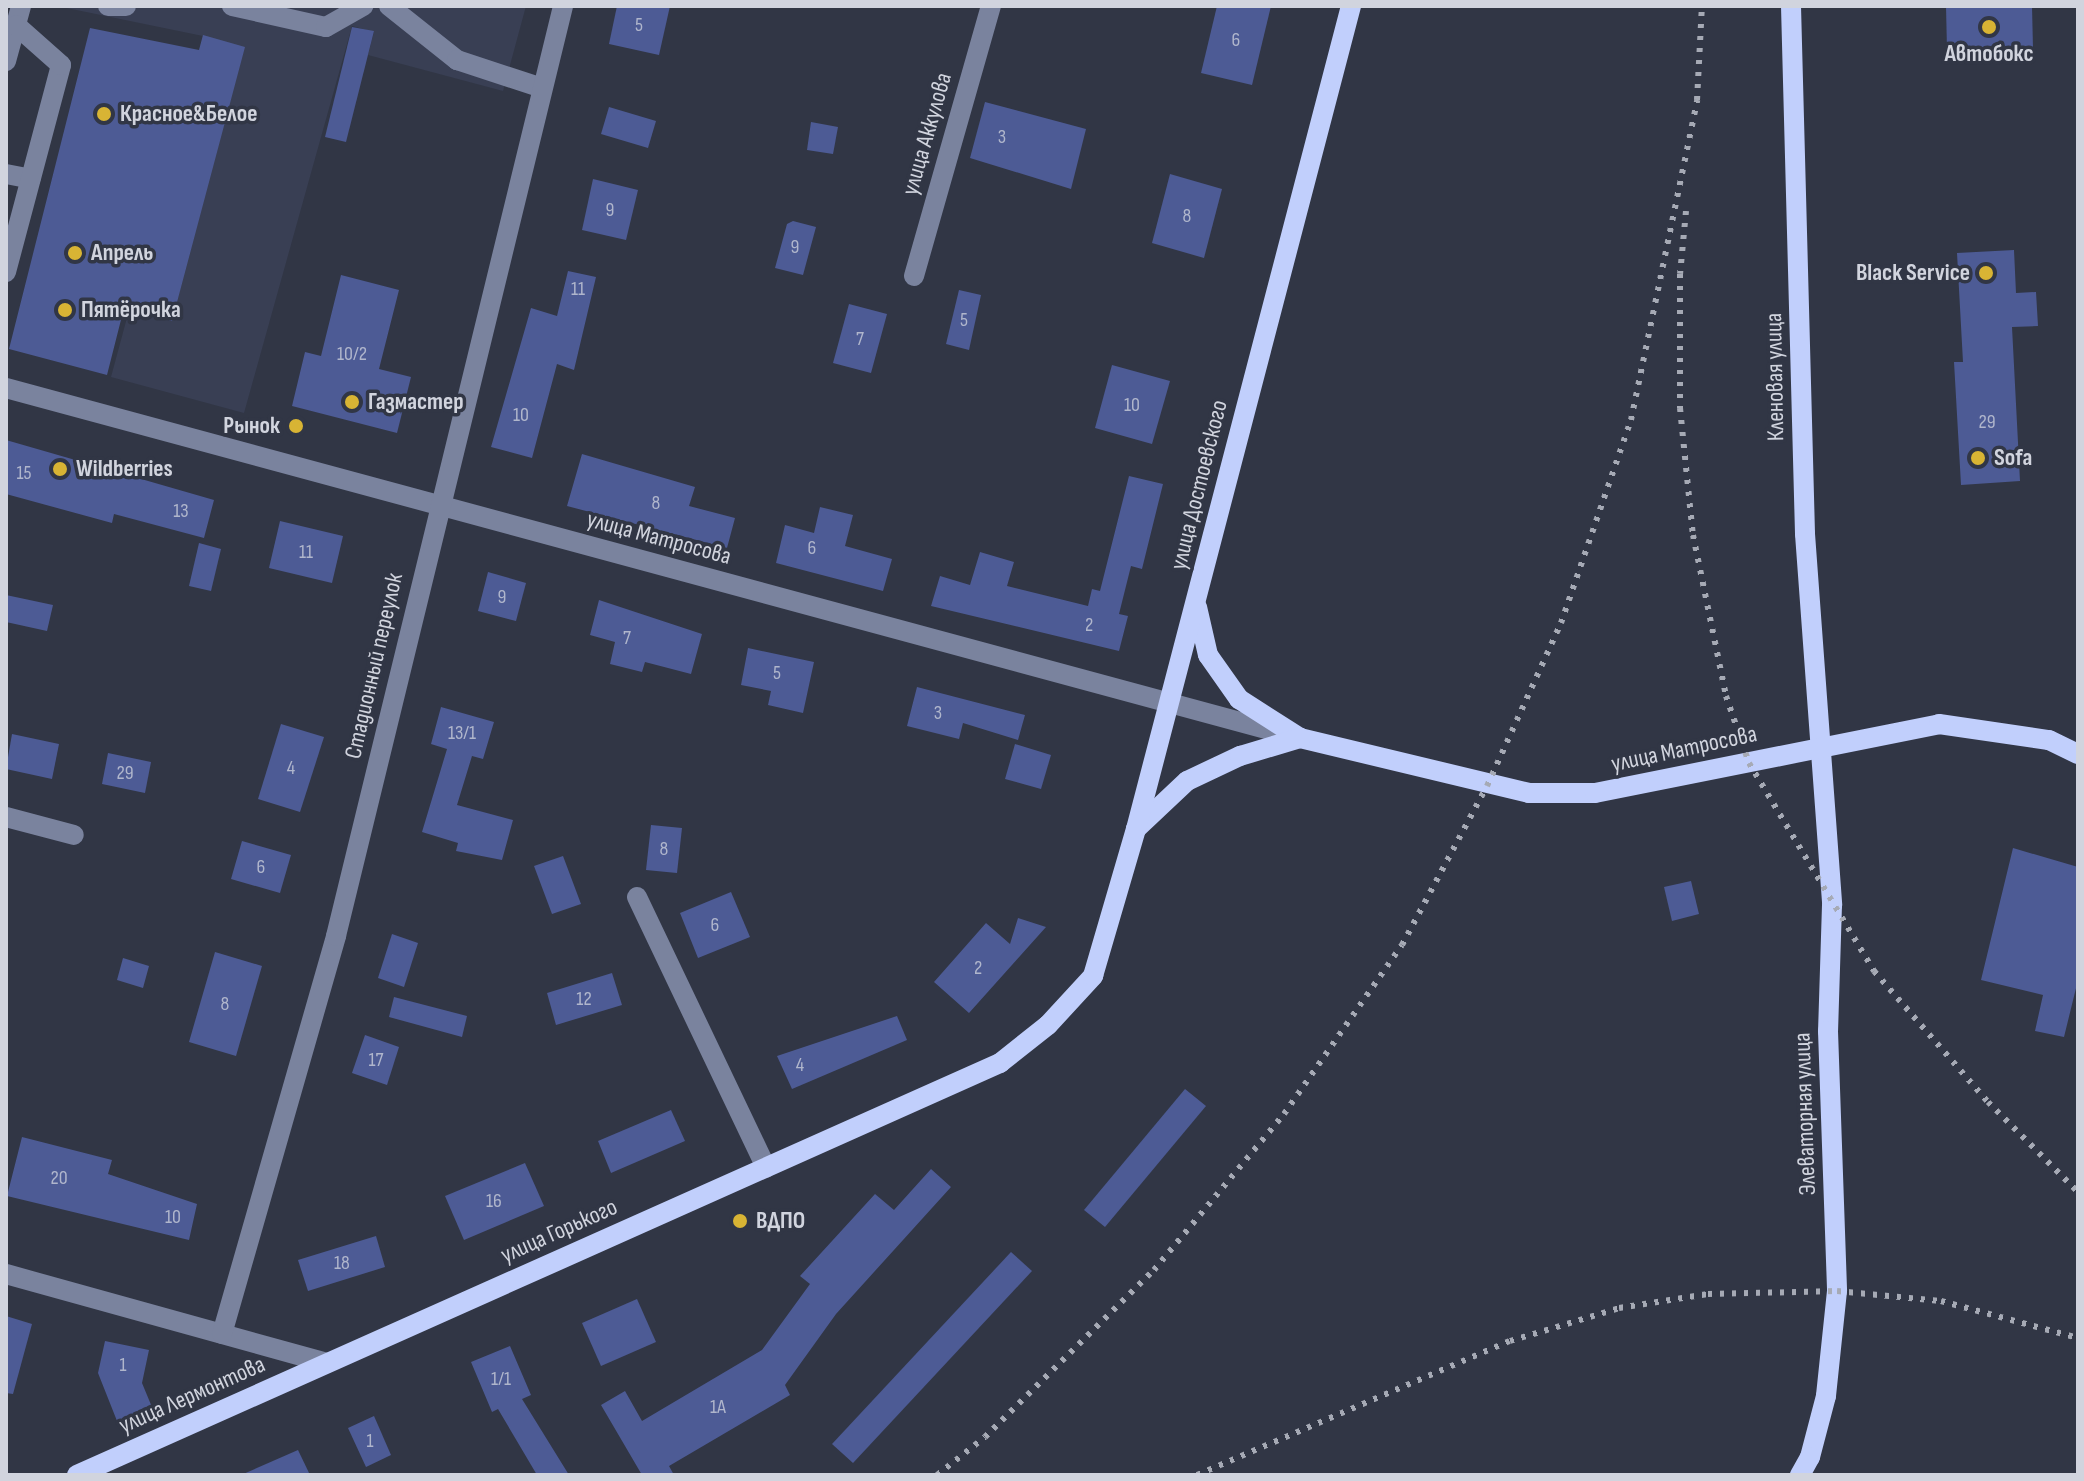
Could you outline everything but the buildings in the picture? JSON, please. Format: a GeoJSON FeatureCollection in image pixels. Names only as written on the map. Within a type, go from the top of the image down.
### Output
{"type":"FeatureCollection","features":[{"type":"Feature","properties":{"kind":"main road","name":"улица Достоевского"},"geometry":{"type":"LineString","coordinates":[[1093,976],[1136,829],[1351,6]]}},
{"type":"Feature","properties":{"kind":"main road","name":"Кленовая улица"},"geometry":{"type":"LineString","coordinates":[[1791,6],[1805,534],[1820,747]]}},
{"type":"Feature","properties":{"kind":"main road","name":"улица Матросова"},"geometry":{"type":"LineString","coordinates":[[1196,602],[1208,655],[1239,699],[1300,738],[1529,793],[1595,793],[1939,724],[2049,740],[2078,754]]}},
{"type":"Feature","properties":{"kind":"main road"},"geometry":{"type":"LineString","coordinates":[[1136,829],[1187,781],[1240,756],[1300,738]]}},
{"type":"Feature","properties":{"kind":"main road","name":"Элеваторная улица"},"geometry":{"type":"LineString","coordinates":[[1800,1475],[1810,1457],[1826,1396],[1837,1291],[1828,1031],[1832,905],[1820,747]]}},
{"type":"Feature","properties":{"kind":"main road","name":"улица Горького"},"geometry":{"type":"LineString","coordinates":[[327,1363],[1000,1063],[1048,1025],[1093,976]]}},
{"type":"Feature","properties":{"kind":"main road","name":"улица Лермонтова"},"geometry":{"type":"LineString","coordinates":[[77,1475],[327,1363]]}},
{"type":"Feature","properties":{"kind":"street"},"geometry":{"type":"LineString","coordinates":[[108,6],[126,6]]}},
{"type":"Feature","properties":{"kind":"street"},"geometry":{"type":"LineString","coordinates":[[232,6],[326,27],[363,6]]}},
{"type":"Feature","properties":{"kind":"street"},"geometry":{"type":"LineString","coordinates":[[391,6],[457,60],[542,88]]}},
{"type":"Feature","properties":{"kind":"street","name":"Стадионный переулок"},"geometry":{"type":"LineString","coordinates":[[222,1334],[336,936],[563,6]]}},
{"type":"Feature","properties":{"kind":"street","name":"улица Аккулова"},"geometry":{"type":"LineString","coordinates":[[914,276],[991,6]]}},
{"type":"Feature","properties":{"kind":"street"},"geometry":{"type":"LineString","coordinates":[[6,61],[19,15]]}},
{"type":"Feature","properties":{"kind":"street"},"geometry":{"type":"LineString","coordinates":[[6,272],[61,65],[19,15]]}},
{"type":"Feature","properties":{"kind":"street"},"geometry":{"type":"LineString","coordinates":[[6,174],[31,179]]}},
{"type":"Feature","properties":{"kind":"street","name":"улица Матросова"},"geometry":{"type":"LineString","coordinates":[[6,388],[1300,738]]}},
{"type":"Feature","properties":{"kind":"street"},"geometry":{"type":"LineString","coordinates":[[6,817],[74,835]]}},
{"type":"Feature","properties":{"kind":"street"},"geometry":{"type":"LineString","coordinates":[[637,897],[766,1168]]}},
{"type":"Feature","properties":{"kind":"street"},"geometry":{"type":"LineString","coordinates":[[6,1274],[327,1363]]}},
{"type":"Feature","properties":{"kind":"shaded area"},"geometry":{"type":"Polygon","coordinates":[[[57,6],[526,6],[503,91],[368,55],[374,32],[352,26],[244,413],[111,377],[203,36],[57,6]]]}},
{"type":"Feature","properties":{"kind":"railway"},"geometry":{"type":"LineString","coordinates":[[937,1475],[985,1437],[1154,1270],[1284,1114],[1402,945],[1487,786],[1561,623],[1631,420],[1697,100],[1702,6]]}},
{"type":"Feature","properties":{"kind":"railway"},"geometry":{"type":"LineString","coordinates":[[1686,211],[1680,274],[1680,408],[1693,535],[1726,696],[1749,763],[1874,971],[1988,1102],[2078,1192]]}},
{"type":"Feature","properties":{"kind":"railway"},"geometry":{"type":"LineString","coordinates":[[1197,1475],[1510,1341],[1619,1308],[1708,1294],[1837,1291],[1941,1301],[2078,1338]]}},
{"type":"Feature","properties":{"kind":"place","name":"Автобокс"},"geometry":{"type":"Point","coordinates":[1989,27]}},
{"type":"Feature","properties":{"kind":"place","name":"Красное&Белое"},"geometry":{"type":"Point","coordinates":[104,114]}},
{"type":"Feature","properties":{"kind":"place","name":"Апрель"},"geometry":{"type":"Point","coordinates":[75,253]}},
{"type":"Feature","properties":{"kind":"place","name":"Black Service"},"geometry":{"type":"Point","coordinates":[1986,273]}},
{"type":"Feature","properties":{"kind":"place","name":"Пятёрочка"},"geometry":{"type":"Point","coordinates":[65,310]}},
{"type":"Feature","properties":{"kind":"place","name":"Газмастер"},"geometry":{"type":"Point","coordinates":[352,402]}},
{"type":"Feature","properties":{"kind":"place","name":"Рынок"},"geometry":{"type":"Point","coordinates":[296,426]}},
{"type":"Feature","properties":{"kind":"place","name":"Sofa"},"geometry":{"type":"Point","coordinates":[1978,458]}},
{"type":"Feature","properties":{"kind":"place","name":"Wildberries"},"geometry":{"type":"Point","coordinates":[60,469]}},
{"type":"Feature","properties":{"kind":"place","name":"ВДПО"},"geometry":{"type":"Point","coordinates":[740,1221]}}]}
